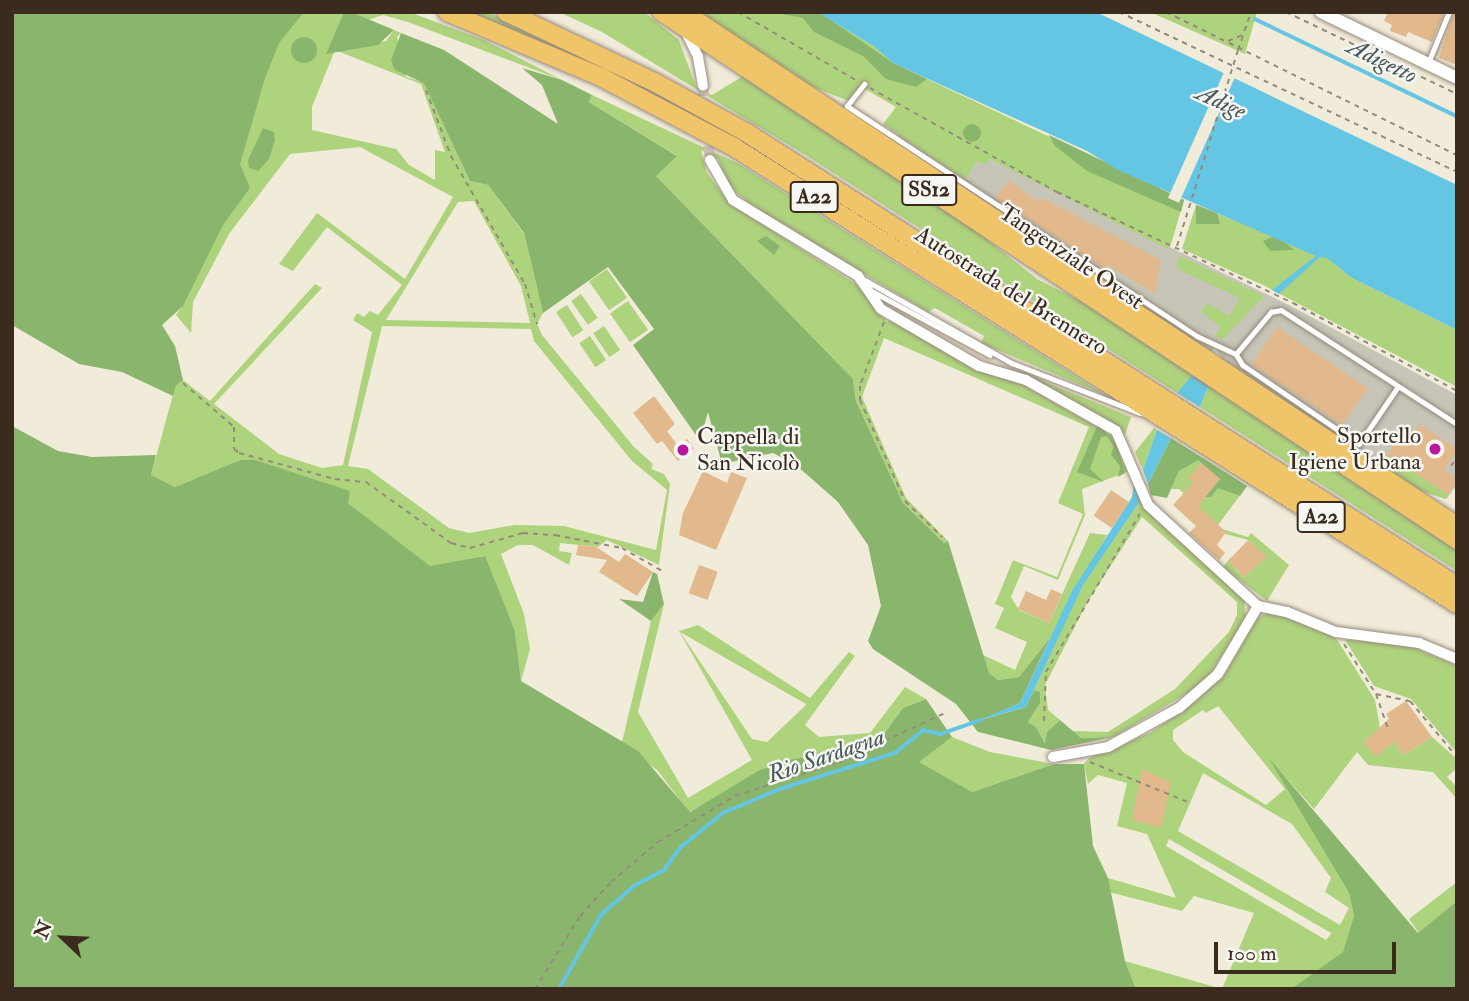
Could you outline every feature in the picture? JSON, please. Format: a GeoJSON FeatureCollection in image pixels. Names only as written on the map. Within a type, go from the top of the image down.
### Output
{"type":"FeatureCollection","features":[{"type":"Feature","properties":{"kind":"highway","name":"Autostrada del Brennero"},"geometry":{"type":"LineString","coordinates":[[447,12],[601,77],[732,146],[1164,412],[1190,423],[1457,586]]}},
{"type":"Feature","properties":{"kind":"highway","name":"Autostrada del Brennero"},"geometry":{"type":"LineString","coordinates":[[506,12],[654,82],[747,133],[1164,412]]}},
{"type":"Feature","properties":{"kind":"highway","name":"Tangenziale Ovest"},"geometry":{"type":"LineString","coordinates":[[660,12],[685,20],[844,111],[1201,364]]}},
{"type":"Feature","properties":{"kind":"highway","name":"Tangenziale Ovest"},"geometry":{"type":"LineString","coordinates":[[685,20],[1216,374],[1457,541]]}},
{"type":"Feature","properties":{"kind":"highway","name":"Tangenziale Ovest"},"geometry":{"type":"LineString","coordinates":[[1216,374],[1457,525]]}},
{"type":"Feature","properties":{"kind":"highway","name":"Autostrada del Brennero"},"geometry":{"type":"LineString","coordinates":[[1190,423],[1457,604]]}},
{"type":"Feature","properties":{"kind":"street"},"geometry":{"type":"LineString","coordinates":[[1321,12],[1457,78]]}},
{"type":"Feature","properties":{"kind":"street"},"geometry":{"type":"LineString","coordinates":[[685,20],[698,57],[704,86]]}},
{"type":"Feature","properties":{"kind":"street"},"geometry":{"type":"LineString","coordinates":[[710,160],[726,191],[743,209],[858,276],[884,310],[979,366],[1018,377],[1107,424],[1121,438],[1145,499],[1258,606],[1336,632],[1409,641],[1457,659]]}},
{"type":"Feature","properties":{"kind":"street"},"geometry":{"type":"LineString","coordinates":[[1053,757],[1083,754],[1143,728],[1206,686],[1231,655],[1258,606]]}},
{"type":"Feature","properties":{"kind":"lane"},"geometry":{"type":"LineString","coordinates":[[1428,63],[1449,12]]}},
{"type":"Feature","properties":{"kind":"lane"},"geometry":{"type":"LineString","coordinates":[[864,84],[844,111],[1197,336],[1236,354],[1243,365],[1359,444],[1397,388]]}},
{"type":"Feature","properties":{"kind":"lane"},"geometry":{"type":"LineString","coordinates":[[858,276],[1012,363]]}},
{"type":"Feature","properties":{"kind":"lane"},"geometry":{"type":"LineString","coordinates":[[871,291],[967,345],[1012,363],[1164,412]]}},
{"type":"Feature","properties":{"kind":"lane"},"geometry":{"type":"LineString","coordinates":[[1236,354],[1271,312],[1281,310],[1397,388],[1457,424]]}},
{"type":"Feature","properties":{"kind":"path"},"geometry":{"type":"LineString","coordinates":[[738,12],[1057,192],[1293,303],[1457,391]]}},
{"type":"Feature","properties":{"kind":"path"},"geometry":{"type":"LineString","coordinates":[[1119,12],[1457,172]]}},
{"type":"Feature","properties":{"kind":"path"},"geometry":{"type":"LineString","coordinates":[[1166,12],[1228,41],[1293,78],[1457,155]]}},
{"type":"Feature","properties":{"kind":"path"},"geometry":{"type":"LineString","coordinates":[[1176,248],[1251,12]]}},
{"type":"Feature","properties":{"kind":"path"},"geometry":{"type":"LineString","coordinates":[[1286,12],[1457,94]]}},
{"type":"Feature","properties":{"kind":"path"},"geometry":{"type":"LineString","coordinates":[[1228,41],[1243,34]]}},
{"type":"Feature","properties":{"kind":"path"},"geometry":{"type":"LineString","coordinates":[[426,90],[451,156],[525,284],[537,324]]}},
{"type":"Feature","properties":{"kind":"path"},"geometry":{"type":"LineString","coordinates":[[884,310],[860,386],[860,400],[905,501],[942,537]]}},
{"type":"Feature","properties":{"kind":"path"},"geometry":{"type":"LineString","coordinates":[[183,383],[234,427],[234,449],[239,453],[335,480],[366,482],[451,543],[470,548],[523,533],[555,535],[622,548],[664,572]]}},
{"type":"Feature","properties":{"kind":"path"},"geometry":{"type":"LineString","coordinates":[[1451,466],[1457,457]]}},
{"type":"Feature","properties":{"kind":"path"},"geometry":{"type":"LineString","coordinates":[[1044,721],[1046,672],[1145,499]]}},
{"type":"Feature","properties":{"kind":"path"},"geometry":{"type":"LineString","coordinates":[[1336,632],[1376,694],[1388,728]]}},
{"type":"Feature","properties":{"kind":"path"},"geometry":{"type":"LineString","coordinates":[[1376,694],[1410,701],[1457,757]]}},
{"type":"Feature","properties":{"kind":"path"},"geometry":{"type":"LineString","coordinates":[[535,989],[580,916],[658,842],[735,796],[839,762],[945,713]]}},
{"type":"Feature","properties":{"kind":"path"},"geometry":{"type":"LineString","coordinates":[[1083,754],[1086,760],[1188,802]]}},
{"type":"Feature","properties":{"kind":"shaded area"},"geometry":{"type":"Polygon","coordinates":[[[1442,12],[1457,15],[1448,58],[1434,55],[1442,12]]]}},
{"type":"Feature","properties":{"kind":"shaded area"},"geometry":{"type":"Polygon","coordinates":[[[883,125],[989,159],[1289,305],[1457,395],[1457,485],[1446,499],[1416,489],[1223,362],[1215,347],[1212,351],[894,140],[898,134],[883,125]]]}},
{"type":"Feature","properties":{"kind":"green space"},"geometry":{"type":"Polygon","coordinates":[[[12,12],[304,12],[279,43],[265,78],[240,164],[250,188],[223,225],[183,306],[162,325],[175,346],[183,380],[176,385],[173,396],[122,372],[79,364],[12,325],[12,12]]]}},
{"type":"Feature","properties":{"kind":"green space"},"geometry":{"type":"Polygon","coordinates":[[[304,12],[344,12],[327,53],[334,51],[312,107],[312,130],[396,149],[409,165],[435,180],[435,150],[445,152],[421,84],[337,51],[386,41],[394,30],[401,33],[397,37],[406,77],[424,82],[470,181],[488,185],[524,234],[543,313],[537,324],[542,335],[634,447],[653,464],[651,469],[664,474],[670,484],[659,565],[607,540],[598,547],[560,543],[559,551],[572,553],[569,565],[533,545],[518,545],[501,554],[524,614],[530,649],[521,681],[515,631],[484,556],[430,567],[347,502],[350,491],[240,460],[175,487],[151,475],[176,384],[183,380],[210,401],[315,284],[322,288],[214,404],[279,454],[322,468],[343,465],[372,332],[353,320],[357,313],[364,317],[370,311],[378,315],[402,285],[327,227],[293,271],[279,264],[317,213],[405,279],[453,197],[360,147],[290,154],[229,234],[193,302],[191,333],[176,315],[183,305],[254,57],[304,12]],[[474,201],[458,202],[386,320],[530,323],[521,286],[474,201]],[[382,326],[348,466],[368,469],[449,528],[469,533],[515,525],[564,526],[656,550],[667,490],[632,461],[534,341],[531,329],[382,326]]]}},
{"type":"Feature","properties":{"kind":"green space"},"geometry":{"type":"Polygon","coordinates":[[[344,12],[351,12],[394,30],[378,45],[326,54],[344,12]]]}},
{"type":"Feature","properties":{"kind":"green space"},"geometry":{"type":"Polygon","coordinates":[[[351,12],[409,12],[484,40],[562,80],[408,22],[383,15],[368,20],[351,12]]]}},
{"type":"Feature","properties":{"kind":"green space"},"geometry":{"type":"Polygon","coordinates":[[[465,12],[487,12],[547,37],[732,132],[919,253],[465,12]]]}},
{"type":"Feature","properties":{"kind":"green space"},"geometry":{"type":"Polygon","coordinates":[[[559,12],[644,12],[679,40],[696,87],[712,95],[743,76],[969,225],[1037,279],[1096,309],[1193,374],[1177,393],[807,156],[602,32],[559,12]]]}},
{"type":"Feature","properties":{"kind":"green space"},"geometry":{"type":"Polygon","coordinates":[[[696,12],[817,12],[875,47],[893,63],[1184,200],[1171,244],[1168,249],[989,159],[985,165],[977,161],[965,180],[883,124],[896,107],[865,89],[854,103],[805,84],[696,12]]]}},
{"type":"Feature","properties":{"kind":"green space"},"geometry":{"type":"Polygon","coordinates":[[[771,12],[822,14],[893,63],[927,79],[916,87],[886,79],[863,56],[814,32],[803,18],[771,12]]]}},
{"type":"Feature","properties":{"kind":"green space"},"geometry":{"type":"Polygon","coordinates":[[[1150,12],[1257,12],[1245,54],[1150,12]]]}},
{"type":"Feature","properties":{"kind":"green space"},"geometry":{"type":"Polygon","coordinates":[[[401,33],[444,50],[558,124],[542,85],[522,68],[562,80],[592,95],[589,102],[677,156],[656,176],[853,379],[856,401],[903,503],[944,543],[948,541],[989,673],[998,680],[1019,677],[1050,638],[1020,703],[981,720],[1026,707],[1034,690],[1040,692],[1040,703],[1028,722],[1036,727],[1045,743],[1047,732],[1060,720],[1081,738],[1113,737],[1051,750],[978,732],[956,704],[873,649],[868,641],[881,606],[868,545],[838,502],[796,465],[773,453],[722,464],[708,412],[700,441],[633,345],[654,329],[608,267],[543,313],[524,233],[488,185],[470,181],[424,83],[395,70],[391,61],[401,33]]]}},
{"type":"Feature","properties":{"kind":"green space"},"geometry":{"type":"Polygon","coordinates":[[[304,37],[313,41],[317,50],[313,59],[304,63],[295,59],[291,50],[295,41],[304,37]]]}},
{"type":"Feature","properties":{"kind":"green space"},"geometry":{"type":"Polygon","coordinates":[[[592,95],[739,164],[1105,395],[981,343],[984,336],[935,308],[928,312],[757,210],[730,187],[718,159],[701,150],[707,173],[730,204],[859,286],[887,322],[891,319],[976,370],[1006,375],[1116,438],[1129,471],[1082,489],[1085,515],[1058,580],[1024,566],[1011,597],[1019,610],[1049,623],[1090,533],[1107,535],[1050,638],[1019,677],[998,680],[989,673],[981,654],[1015,670],[1027,642],[995,628],[1004,608],[995,604],[1013,560],[1057,577],[1083,514],[1058,503],[1089,427],[884,338],[862,397],[906,498],[948,541],[944,543],[903,503],[856,401],[853,379],[655,175],[676,155],[589,102],[592,95]]]}},
{"type":"Feature","properties":{"kind":"green space"},"geometry":{"type":"Polygon","coordinates":[[[972,124],[978,127],[981,133],[978,139],[972,142],[966,139],[963,133],[966,127],[972,124]]]}},
{"type":"Feature","properties":{"kind":"green space"},"geometry":{"type":"Polygon","coordinates":[[[263,128],[274,132],[275,140],[269,159],[258,171],[249,168],[248,160],[263,128]]]}},
{"type":"Feature","properties":{"kind":"green space"},"geometry":{"type":"Polygon","coordinates":[[[1049,135],[1184,200],[1181,212],[1087,171],[1055,146],[1049,135]]]}},
{"type":"Feature","properties":{"kind":"green space"},"geometry":{"type":"Polygon","coordinates":[[[894,140],[1212,351],[891,143],[894,140]]]}},
{"type":"Feature","properties":{"kind":"green space"},"geometry":{"type":"Polygon","coordinates":[[[1196,205],[1328,258],[1352,278],[1457,330],[1457,387],[1265,286],[1182,249],[1196,205]]]}},
{"type":"Feature","properties":{"kind":"green space"},"geometry":{"type":"Polygon","coordinates":[[[1196,205],[1217,213],[1220,224],[1196,224],[1196,205]]]}},
{"type":"Feature","properties":{"kind":"green space"},"geometry":{"type":"Polygon","coordinates":[[[766,236],[780,246],[774,255],[757,241],[766,236]]]}},
{"type":"Feature","properties":{"kind":"green space"},"geometry":{"type":"Polygon","coordinates":[[[1274,236],[1294,250],[1270,251],[1263,241],[1274,236]]]}},
{"type":"Feature","properties":{"kind":"green space"},"geometry":{"type":"Polygon","coordinates":[[[1180,256],[1264,296],[1222,340],[1216,335],[1221,327],[1201,312],[1207,303],[1229,316],[1240,298],[1181,271],[1176,264],[1180,256]]]}},
{"type":"Feature","properties":{"kind":"green space"},"geometry":{"type":"Polygon","coordinates":[[[607,269],[627,298],[609,310],[589,282],[607,269]]]}},
{"type":"Feature","properties":{"kind":"green space"},"geometry":{"type":"Polygon","coordinates":[[[581,294],[598,318],[588,325],[571,301],[581,294]]]}},
{"type":"Feature","properties":{"kind":"green space"},"geometry":{"type":"Polygon","coordinates":[[[628,301],[648,330],[630,342],[610,314],[628,301]]]}},
{"type":"Feature","properties":{"kind":"green space"},"geometry":{"type":"Polygon","coordinates":[[[567,305],[583,330],[572,337],[556,312],[567,305]]]}},
{"type":"Feature","properties":{"kind":"green space"},"geometry":{"type":"Polygon","coordinates":[[[604,326],[620,350],[609,357],[593,333],[604,326]]]}},
{"type":"Feature","properties":{"kind":"green space"},"geometry":{"type":"Polygon","coordinates":[[[590,336],[606,360],[595,367],[579,343],[590,336]]]}},
{"type":"Feature","properties":{"kind":"green space"},"geometry":{"type":"Polygon","coordinates":[[[1018,371],[1131,417],[1125,435],[1108,421],[1018,371]]]}},
{"type":"Feature","properties":{"kind":"green space"},"geometry":{"type":"Polygon","coordinates":[[[1209,385],[1457,549],[1457,571],[1200,407],[1209,385]]]}},
{"type":"Feature","properties":{"kind":"green space"},"geometry":{"type":"Polygon","coordinates":[[[1098,424],[1116,444],[1125,473],[1118,477],[1120,466],[1111,455],[1114,446],[1107,436],[1101,437],[1090,469],[1104,482],[1077,472],[1098,424]]]}},
{"type":"Feature","properties":{"kind":"green space"},"geometry":{"type":"Polygon","coordinates":[[[12,426],[58,451],[92,457],[156,455],[151,475],[175,487],[240,460],[255,460],[350,491],[348,503],[430,566],[485,556],[515,631],[521,681],[638,751],[690,812],[758,771],[787,760],[875,746],[903,708],[926,699],[952,737],[919,762],[972,792],[1054,764],[1084,764],[1093,846],[1108,878],[1125,961],[1136,989],[12,989],[12,426]]]}},
{"type":"Feature","properties":{"kind":"green space"},"geometry":{"type":"Polygon","coordinates":[[[1154,428],[1157,430],[1143,470],[1135,452],[1154,428]]]}},
{"type":"Feature","properties":{"kind":"green space"},"geometry":{"type":"Polygon","coordinates":[[[1171,438],[1247,486],[1240,496],[1218,488],[1211,497],[1205,497],[1220,479],[1198,460],[1179,471],[1167,498],[1151,495],[1148,484],[1171,438]]]}},
{"type":"Feature","properties":{"kind":"green space"},"geometry":{"type":"Polygon","coordinates":[[[1387,455],[1449,495],[1446,499],[1416,489],[1380,466],[1387,455]]]}},
{"type":"Feature","properties":{"kind":"green space"},"geometry":{"type":"Polygon","coordinates":[[[1200,456],[1247,486],[1215,529],[1209,517],[1179,489],[1171,489],[1179,471],[1200,456]]]}},
{"type":"Feature","properties":{"kind":"green space"},"geometry":{"type":"Polygon","coordinates":[[[1140,501],[1244,600],[1246,617],[1209,676],[1191,691],[1113,737],[1081,738],[1072,731],[1108,732],[1175,689],[1229,632],[1237,615],[1237,602],[1142,517],[1087,603],[1045,685],[1048,710],[1060,720],[1047,732],[1046,744],[1036,727],[1028,722],[1040,703],[1040,692],[1034,690],[1083,584],[1140,501]]]}},
{"type":"Feature","properties":{"kind":"green space"},"geometry":{"type":"Polygon","coordinates":[[[1222,529],[1248,537],[1251,533],[1289,565],[1267,601],[1223,567],[1231,557],[1236,562],[1233,566],[1244,577],[1266,557],[1248,540],[1218,532],[1222,529]]]}},
{"type":"Feature","properties":{"kind":"green space"},"geometry":{"type":"Polygon","coordinates":[[[653,572],[657,574],[664,604],[651,621],[619,599],[643,602],[653,572]]]}},
{"type":"Feature","properties":{"kind":"green space"},"geometry":{"type":"Polygon","coordinates":[[[664,604],[638,712],[688,798],[752,760],[679,631],[698,625],[810,698],[849,652],[855,656],[805,725],[819,737],[870,733],[905,687],[926,699],[903,708],[875,746],[787,760],[689,812],[658,771],[622,742],[651,621],[664,604]],[[680,632],[752,739],[767,742],[806,704],[680,632]]]}},
{"type":"Feature","properties":{"kind":"green space"},"geometry":{"type":"Polygon","coordinates":[[[1272,611],[1336,638],[1375,700],[1380,728],[1364,742],[1376,756],[1394,742],[1404,755],[1432,737],[1457,759],[1457,768],[1447,777],[1457,787],[1457,799],[1433,772],[1368,765],[1357,752],[1314,809],[1270,760],[1349,893],[1354,916],[1344,952],[1291,989],[1222,989],[1254,913],[1194,896],[1182,911],[1109,892],[1108,878],[1176,898],[1147,834],[1117,826],[1127,783],[1098,775],[1088,784],[1084,764],[1089,758],[1150,733],[1195,702],[1225,674],[1257,618],[1272,611]],[[1218,706],[1206,713],[1203,710],[1173,730],[1173,740],[1183,752],[1266,805],[1285,789],[1218,706]],[[1203,773],[1178,831],[1340,925],[1349,908],[1325,892],[1331,878],[1292,824],[1203,773]],[[1169,839],[1166,846],[1326,940],[1331,934],[1169,839]]]}},
{"type":"Feature","properties":{"kind":"green space"},"geometry":{"type":"Polygon","coordinates":[[[1345,640],[1402,643],[1457,666],[1457,753],[1411,699],[1374,686],[1345,640]]]}},
{"type":"Feature","properties":{"kind":"green space"},"geometry":{"type":"Polygon","coordinates":[[[952,737],[990,752],[1054,764],[972,792],[918,762],[952,737]]]}},
{"type":"Feature","properties":{"kind":"green space"},"geometry":{"type":"Polygon","coordinates":[[[1268,757],[1418,933],[1457,901],[1457,989],[1291,989],[1343,952],[1354,916],[1349,893],[1268,757]]]}},
{"type":"Feature","properties":{"kind":"green space"},"geometry":{"type":"Polygon","coordinates":[[[1457,882],[1457,901],[1419,933],[1409,919],[1457,882]]]}},
{"type":"Feature","properties":{"kind":"green space"},"geometry":{"type":"Polygon","coordinates":[[[1125,961],[1222,989],[1136,989],[1125,961]]]}},
{"type":"Feature","properties":{"kind":"water","name":"Adige"},"geometry":{"type":"Polygon","coordinates":[[[817,12],[1096,12],[1457,185],[1457,330],[1352,278],[1327,258],[1320,257],[1279,294],[1272,290],[1316,256],[1118,170],[1087,151],[893,63],[875,47],[817,12]]]}},
{"type":"Feature","properties":{"kind":"water"},"geometry":{"type":"Polygon","coordinates":[[[1193,374],[1209,385],[1200,407],[1177,393],[1193,374]]]}},
{"type":"Feature","properties":{"kind":"water"},"geometry":{"type":"Polygon","coordinates":[[[1157,430],[1171,438],[1148,484],[1143,470],[1157,430]]]}},
{"type":"Feature","properties":{"kind":"water"},"geometry":{"type":"Polygon","coordinates":[[[1134,485],[1140,501],[1083,585],[1026,707],[977,721],[1020,703],[1072,591],[1132,497],[1134,485]]]}},
{"type":"Feature","properties":{"kind":"pier"},"geometry":{"type":"Polygon","coordinates":[[[1225,70],[1236,75],[1179,203],[1168,198],[1225,70]]]}},
{"type":"Feature","properties":{"kind":"building"},"geometry":{"type":"Polygon","coordinates":[[[1388,12],[1444,12],[1432,42],[1408,32],[1406,37],[1390,31],[1392,25],[1384,21],[1388,12]]]}},
{"type":"Feature","properties":{"kind":"building"},"geometry":{"type":"Polygon","coordinates":[[[1454,12],[1457,12],[1457,65],[1439,58],[1454,12]]]}},
{"type":"Feature","properties":{"kind":"building"},"geometry":{"type":"Polygon","coordinates":[[[1008,180],[1039,202],[1042,198],[1161,260],[1155,294],[1108,265],[1105,269],[996,198],[1008,180]]]}},
{"type":"Feature","properties":{"kind":"building"},"geometry":{"type":"Polygon","coordinates":[[[1277,327],[1367,388],[1342,425],[1252,364],[1277,327]]]}},
{"type":"Feature","properties":{"kind":"building"},"geometry":{"type":"Polygon","coordinates":[[[654,396],[675,424],[667,431],[678,446],[687,439],[694,449],[678,461],[662,441],[657,444],[633,413],[654,396]]]}},
{"type":"Feature","properties":{"kind":"building"},"geometry":{"type":"Polygon","coordinates":[[[1419,424],[1457,449],[1444,470],[1457,478],[1449,495],[1387,455],[1398,439],[1406,444],[1419,424]]]}},
{"type":"Feature","properties":{"kind":"building"},"geometry":{"type":"Polygon","coordinates":[[[1201,463],[1220,479],[1198,506],[1226,532],[1217,545],[1225,553],[1219,560],[1189,533],[1196,526],[1173,505],[1193,483],[1188,479],[1201,463]]]}},
{"type":"Feature","properties":{"kind":"building"},"geometry":{"type":"Polygon","coordinates":[[[703,471],[727,483],[731,472],[747,478],[716,550],[679,535],[683,513],[703,471]]]}},
{"type":"Feature","properties":{"kind":"building"},"geometry":{"type":"Polygon","coordinates":[[[1111,490],[1129,502],[1112,528],[1094,516],[1111,490]]]}},
{"type":"Feature","properties":{"kind":"building"},"geometry":{"type":"Polygon","coordinates":[[[1248,540],[1267,557],[1244,577],[1228,561],[1248,540]]]}},
{"type":"Feature","properties":{"kind":"building"},"geometry":{"type":"Polygon","coordinates":[[[578,545],[596,547],[619,562],[625,554],[653,572],[637,596],[599,572],[607,560],[576,555],[578,545]]]}},
{"type":"Feature","properties":{"kind":"building"},"geometry":{"type":"Polygon","coordinates":[[[699,565],[718,572],[708,600],[689,593],[699,565]]]}},
{"type":"Feature","properties":{"kind":"building"},"geometry":{"type":"Polygon","coordinates":[[[1051,589],[1062,594],[1049,623],[1018,609],[1026,591],[1046,600],[1051,589]]]}},
{"type":"Feature","properties":{"kind":"building"},"geometry":{"type":"Polygon","coordinates":[[[1406,701],[1432,737],[1404,755],[1394,742],[1376,757],[1364,742],[1389,719],[1386,714],[1406,701]]]}},
{"type":"Feature","properties":{"kind":"building"},"geometry":{"type":"Polygon","coordinates":[[[1142,769],[1171,782],[1161,828],[1132,820],[1142,769]]]}},
{"type":"Feature","properties":{"kind":"waterway","name":"Adigetto"},"geometry":{"type":"LineString","coordinates":[[1255,19],[1457,116]]}},
{"type":"Feature","properties":{"kind":"waterway","name":"Rio Sardagna"},"geometry":{"type":"LineString","coordinates":[[559,989],[601,915],[634,886],[664,870],[681,847],[723,813],[780,789],[895,753],[923,730],[941,734],[981,720]]}},
{"type":"Feature","properties":{"kind":"tunnel"},"geometry":{"type":"LineString","coordinates":[[703,86],[710,160]]}},
{"type":"Feature","properties":{"kind":"place","name":"Sportello Igiene Urbana"},"geometry":{"type":"Point","coordinates":[1435,449]}},
{"type":"Feature","properties":{"kind":"place","name":"Cappella di San Nicolò"},"geometry":{"type":"Point","coordinates":[683,450]}}]}
